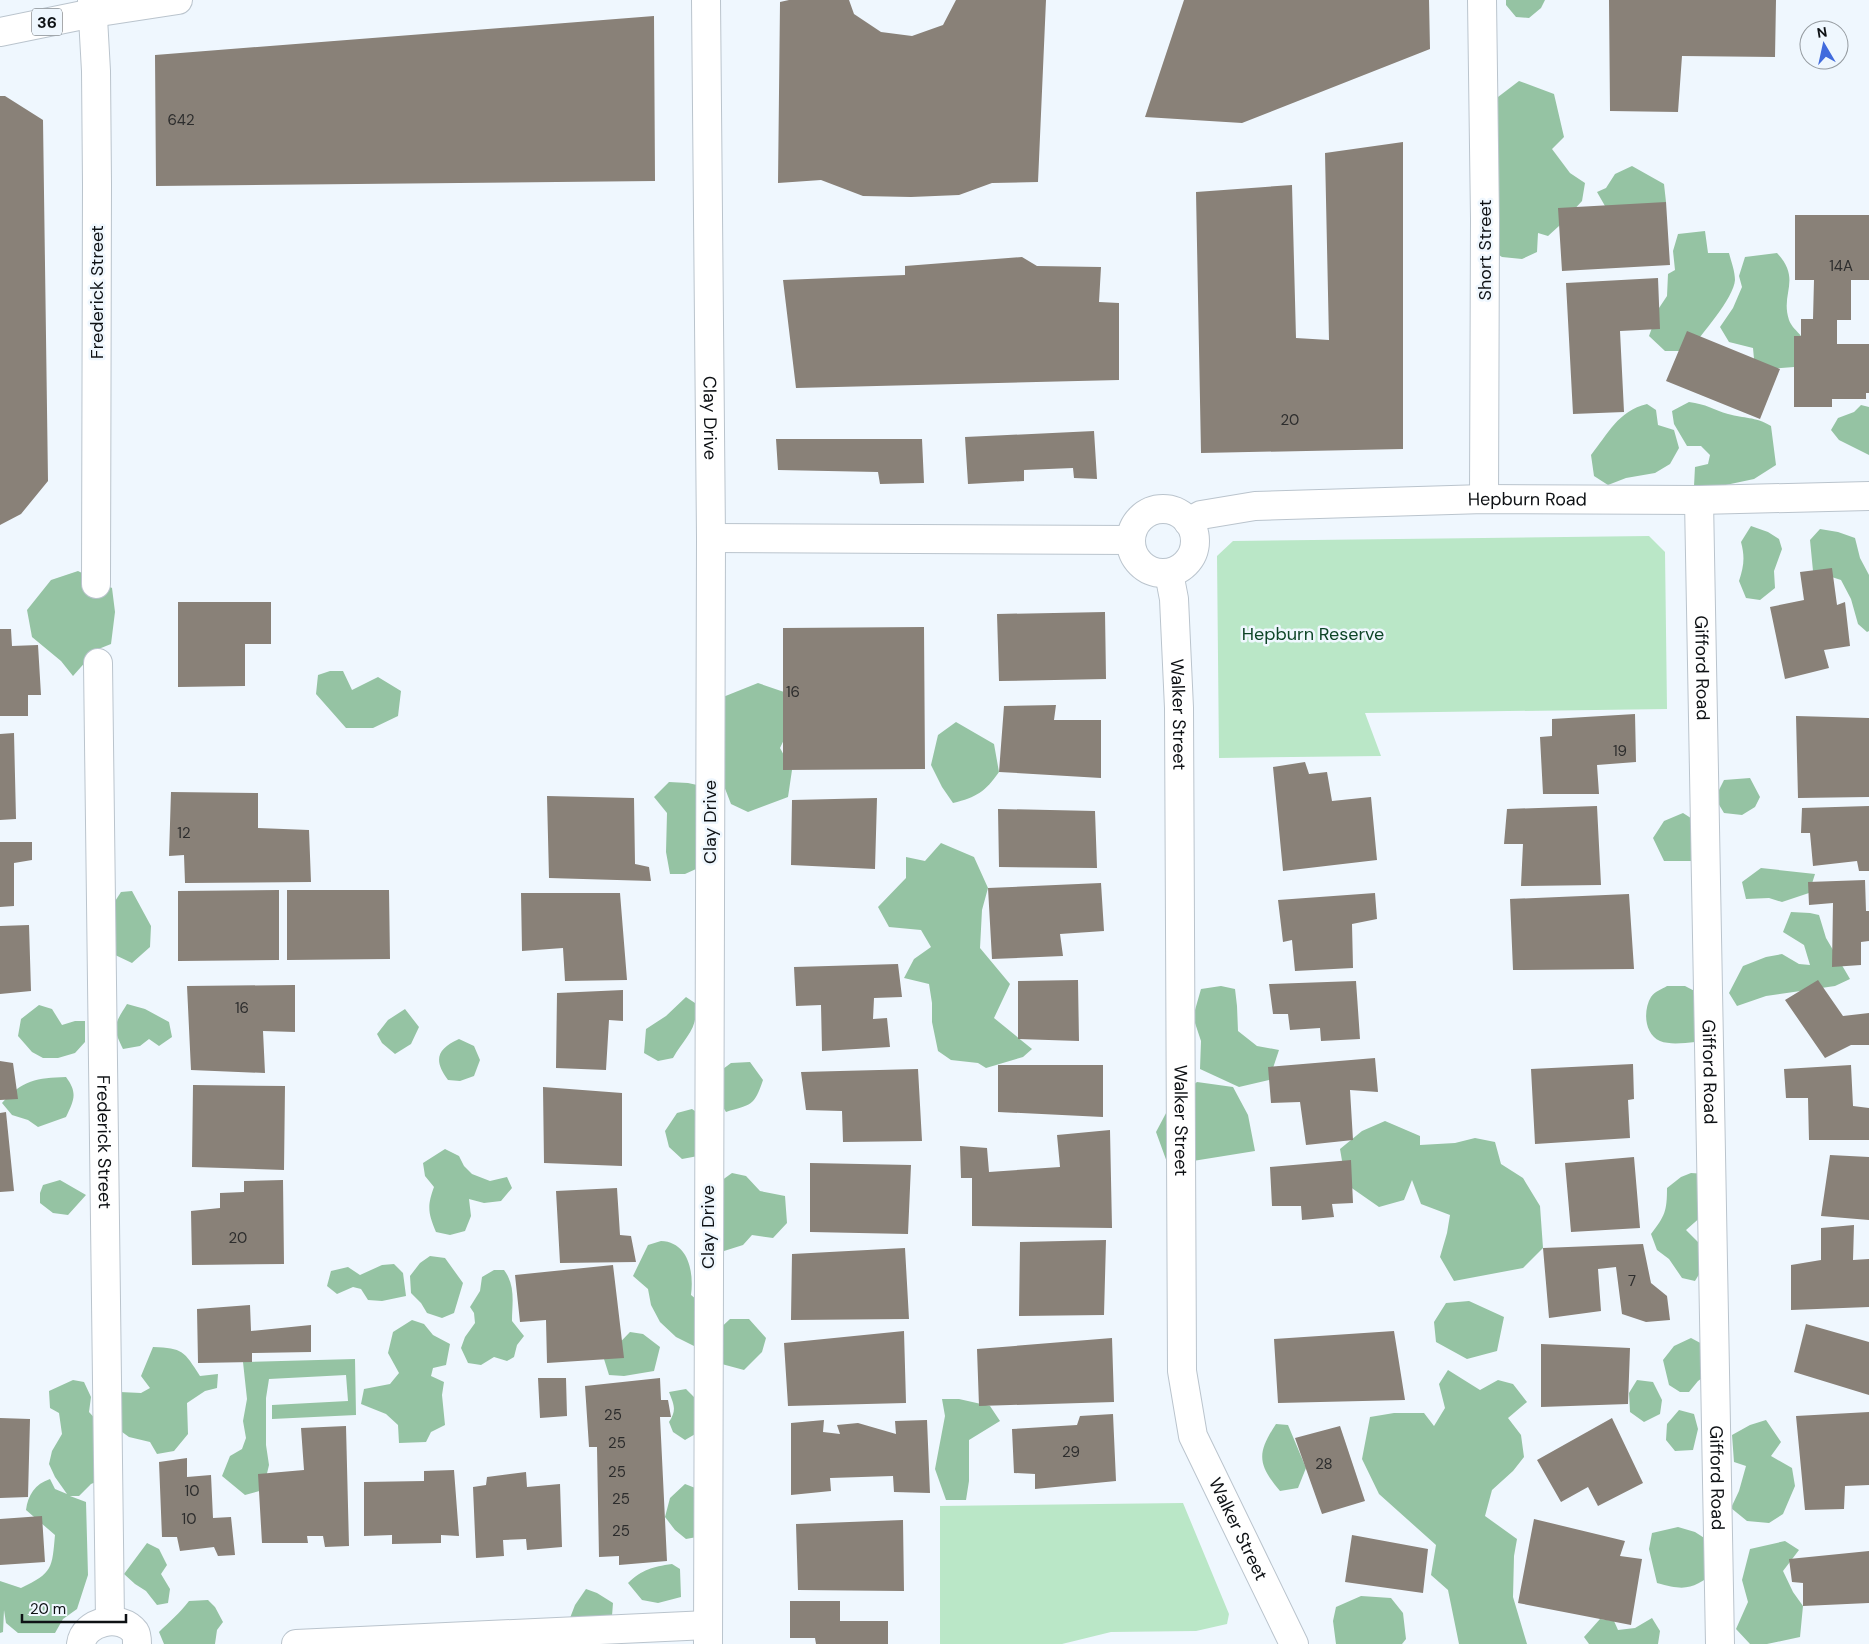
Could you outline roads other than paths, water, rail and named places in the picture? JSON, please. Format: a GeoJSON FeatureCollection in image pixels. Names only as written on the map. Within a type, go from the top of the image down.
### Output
{"type":"FeatureCollection","features":[{"type":"Feature","properties":{"kind":"street","name":"36"},"geometry":{"type":"LineString","coordinates":[[0,32],[93,6],[178,0]]}},
{"type":"Feature","properties":{"kind":"street","name":"Clay Drive"},"geometry":{"type":"LineString","coordinates":[[706,0],[711,538],[708,1635]]}},
{"type":"Feature","properties":{"kind":"street","name":"Short Street"},"geometry":{"type":"LineString","coordinates":[[1482,0],[1485,219],[1484,499]]}},
{"type":"Feature","properties":{"kind":"street","name":"Frederick Street"},"geometry":{"type":"LineString","coordinates":[[93,6],[97,184],[96,584]]}},
{"type":"Feature","properties":{"kind":"street","name":"Hepburn Road"},"geometry":{"type":"LineString","coordinates":[[1188,522],[1201,515],[1255,506],[1484,499],[1699,500],[1869,496]]}},
{"type":"Feature","properties":{"kind":"street","name":"Gifford Road"},"geometry":{"type":"LineString","coordinates":[[1699,500],[1720,1644]]}},
{"type":"Feature","properties":{"kind":"street"},"geometry":{"type":"LineString","coordinates":[[1159,510],[1181,515],[1188,522],[1193,532],[1195,543],[1187,562],[1179,569],[1169,573],[1157,573],[1146,569],[1135,556],[1131,540],[1133,529],[1140,520],[1148,513],[1159,510]]}},
{"type":"Feature","properties":{"kind":"street"},"geometry":{"type":"LineString","coordinates":[[711,538],[1131,540]]}},
{"type":"Feature","properties":{"kind":"street","name":"Walker Street"},"geometry":{"type":"LineString","coordinates":[[1169,573],[1174,599],[1179,708],[1182,1371],[1193,1436],[1294,1644]]}},
{"type":"Feature","properties":{"kind":"street","name":"Frederick Street"},"geometry":{"type":"LineString","coordinates":[[98,662],[110,1622]]}},
{"type":"Feature","properties":{"kind":"street"},"geometry":{"type":"LineString","coordinates":[[80,1644],[91,1626],[110,1622],[127,1625],[136,1634],[137,1644]]}},
{"type":"Feature","properties":{"kind":"street"},"geometry":{"type":"LineString","coordinates":[[296,1644],[708,1635]]}},
{"type":"Feature","properties":{"kind":"park label","name":"Hepburn Reserve"},"geometry":{"type":"Point","coordinates":[1313,634]}}]}
